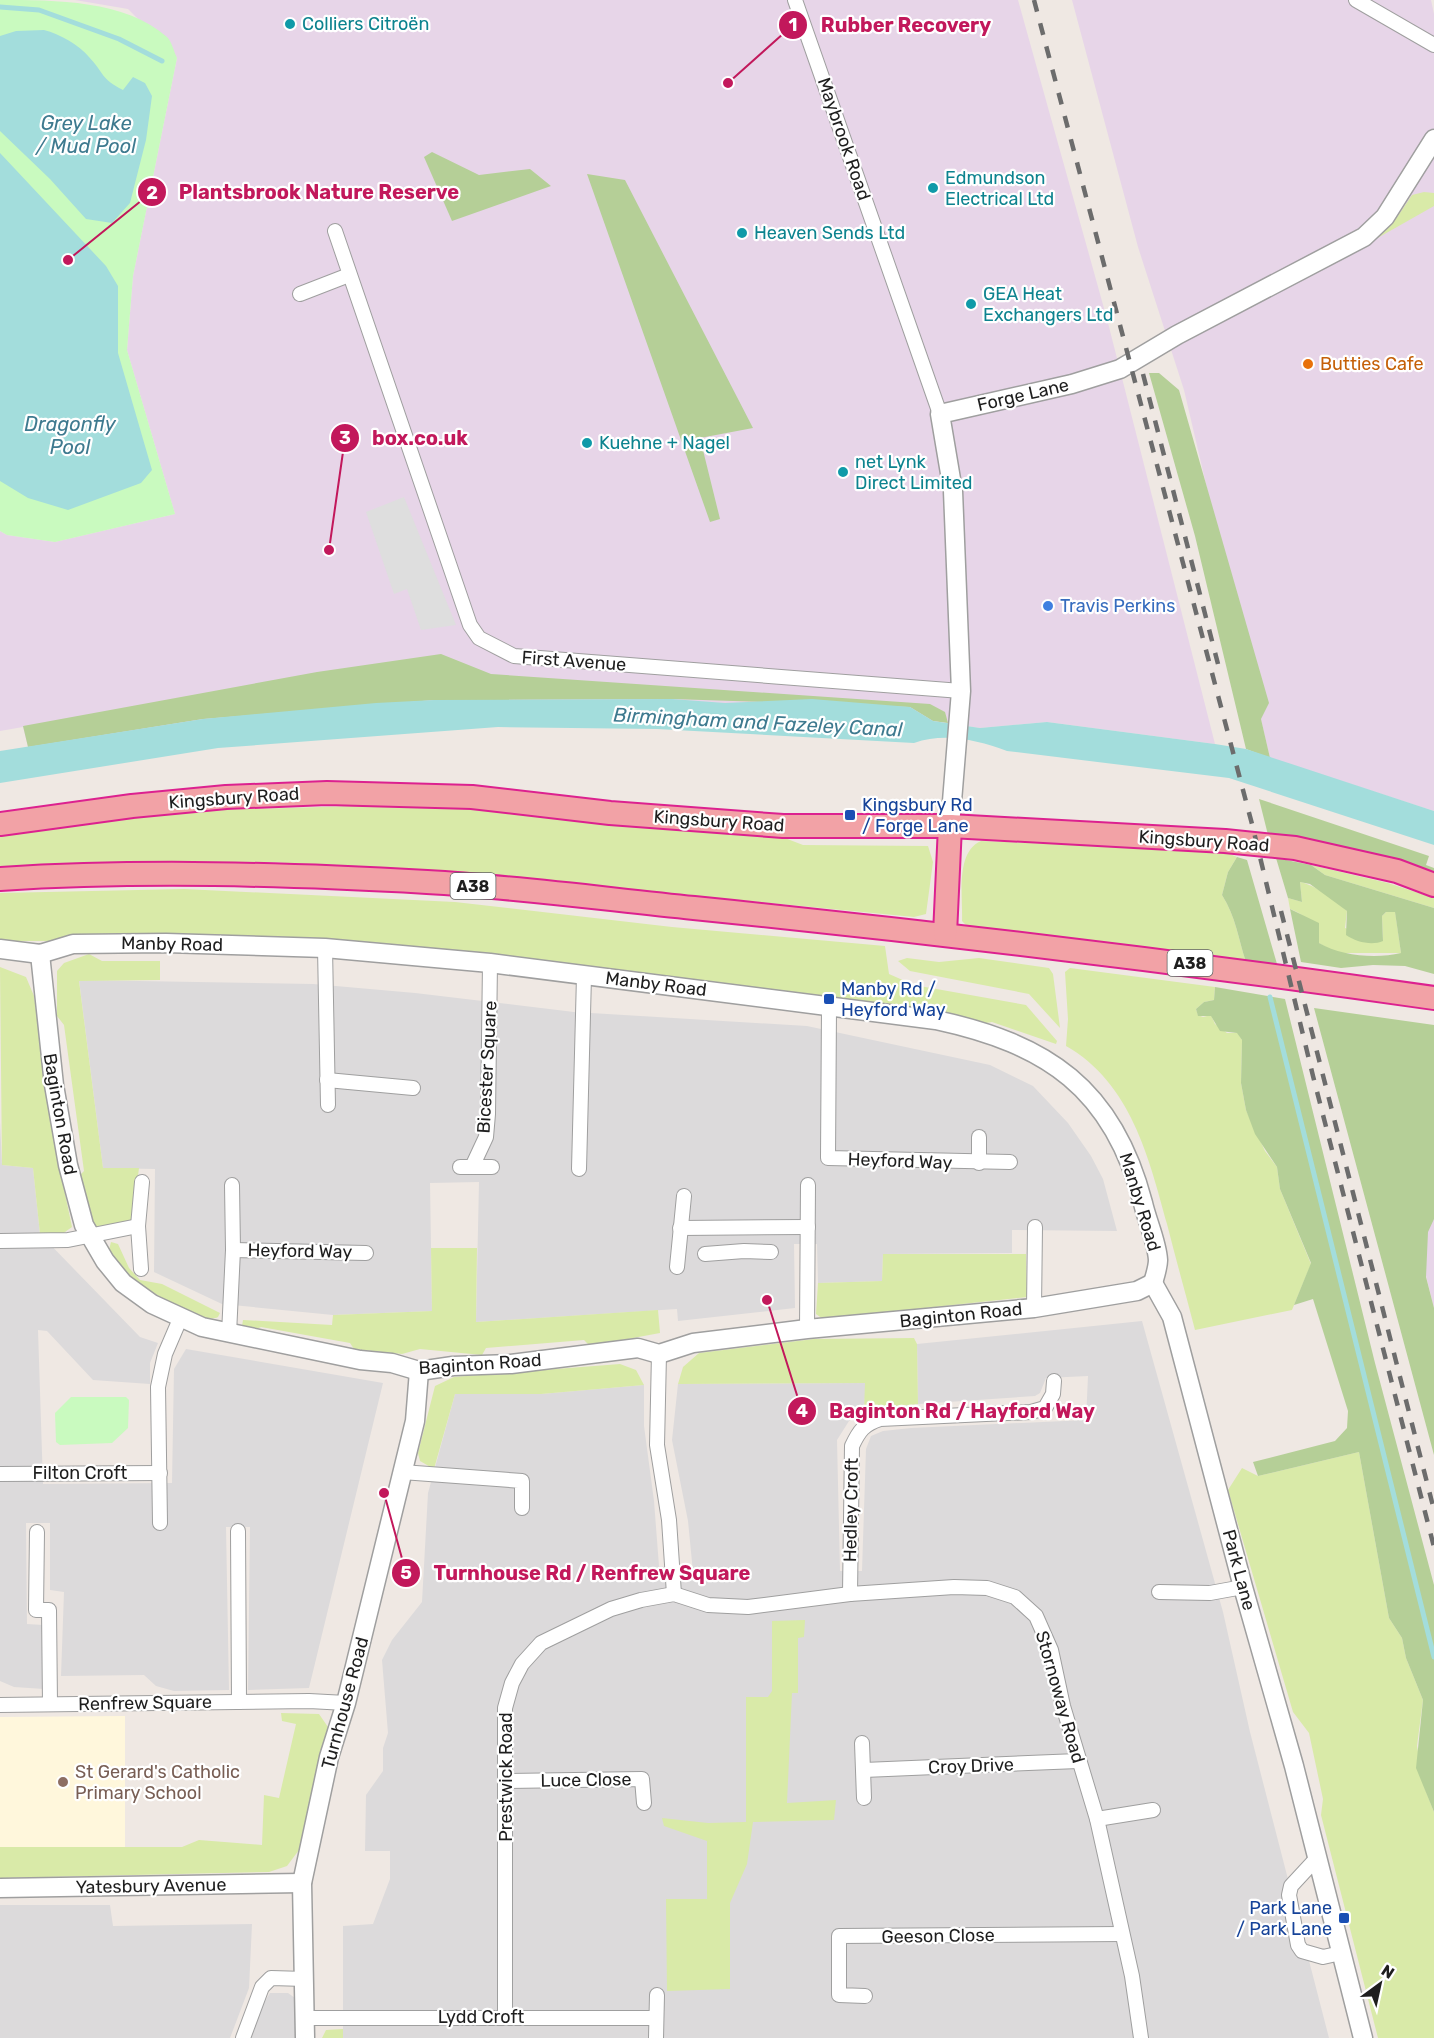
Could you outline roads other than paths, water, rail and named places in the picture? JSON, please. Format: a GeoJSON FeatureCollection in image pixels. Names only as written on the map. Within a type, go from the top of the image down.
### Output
{"type":"FeatureCollection","features":[{"type":"Feature","properties":{"kind":"highway","name":"Kingsbury Road"},"geometry":{"type":"LineString","coordinates":[[0,824],[226,797],[327,793],[472,797],[610,813],[783,826],[950,826],[1161,836],[1295,848],[1397,871],[1434,885]]}},
{"type":"Feature","properties":{"kind":"highway"},"geometry":{"type":"LineString","coordinates":[[945,934],[950,826]]}},
{"type":"Feature","properties":{"kind":"highway","name":"A38"},"geometry":{"type":"LineString","coordinates":[[0,879],[73,874],[258,875],[429,882],[945,934],[1193,964],[1434,998]]}},
{"type":"Feature","properties":{"kind":"street","name":"Maybrook Road"},"geometry":{"type":"LineString","coordinates":[[795,0],[940,414]]}},
{"type":"Feature","properties":{"kind":"street"},"geometry":{"type":"LineString","coordinates":[[1356,0],[1434,45]]}},
{"type":"Feature","properties":{"kind":"street","name":"Forge Lane"},"geometry":{"type":"LineString","coordinates":[[940,414],[1072,384],[1120,369],[1177,335],[1364,237],[1385,217],[1434,139]]}},
{"type":"Feature","properties":{"kind":"street","name":"First Avenue"},"geometry":{"type":"LineString","coordinates":[[335,231],[470,625],[479,638],[514,657],[960,698]]}},
{"type":"Feature","properties":{"kind":"street"},"geometry":{"type":"LineString","coordinates":[[300,294],[349,275]]}},
{"type":"Feature","properties":{"kind":"street"},"geometry":{"type":"LineString","coordinates":[[940,414],[953,491],[960,698],[950,826]]}},
{"type":"Feature","properties":{"kind":"street","name":"Manby Road"},"geometry":{"type":"LineString","coordinates":[[0,949],[40,954],[73,944],[124,943],[325,948],[490,963],[936,1020],[966,1027],[996,1036],[1053,1063],[1100,1108],[1120,1141],[1136,1178],[1158,1261],[1154,1283]]}},
{"type":"Feature","properties":{"kind":"street"},"geometry":{"type":"LineString","coordinates":[[325,948],[328,1106]]}},
{"type":"Feature","properties":{"kind":"street","name":"Baginton Road"},"geometry":{"type":"LineString","coordinates":[[40,954],[43,1004],[62,1133],[77,1203],[89,1237],[123,1283],[152,1304],[180,1319],[229,1334],[360,1360],[392,1363],[419,1371],[453,1366],[511,1364],[638,1348],[659,1354],[693,1343],[807,1329],[1034,1308],[1137,1291],[1154,1283]]}},
{"type":"Feature","properties":{"kind":"street","name":"Bicester Square"},"geometry":{"type":"LineString","coordinates":[[490,963],[486,1137],[466,1167],[492,1167]]}},
{"type":"Feature","properties":{"kind":"street"},"geometry":{"type":"LineString","coordinates":[[579,1169],[584,975]]}},
{"type":"Feature","properties":{"kind":"street","name":"Heyford Way"},"geometry":{"type":"LineString","coordinates":[[829,1008],[828,1158],[1010,1162]]}},
{"type":"Feature","properties":{"kind":"street"},"geometry":{"type":"LineString","coordinates":[[327,1080],[413,1088]]}},
{"type":"Feature","properties":{"kind":"street","name":"Heyford Way"},"geometry":{"type":"LineString","coordinates":[[979,1137],[979,1163]]}},
{"type":"Feature","properties":{"kind":"street"},"geometry":{"type":"LineString","coordinates":[[141,1269],[138,1226],[142,1182]]}},
{"type":"Feature","properties":{"kind":"street","name":"Heyford Way"},"geometry":{"type":"LineString","coordinates":[[229,1334],[233,1250],[232,1185]]}},
{"type":"Feature","properties":{"kind":"street"},"geometry":{"type":"LineString","coordinates":[[807,1329],[808,1185]]}},
{"type":"Feature","properties":{"kind":"street"},"geometry":{"type":"LineString","coordinates":[[677,1267],[684,1196]]}},
{"type":"Feature","properties":{"kind":"street"},"geometry":{"type":"LineString","coordinates":[[0,1241],[68,1240],[138,1226]]}},
{"type":"Feature","properties":{"kind":"street"},"geometry":{"type":"LineString","coordinates":[[680,1228],[807,1227]]}},
{"type":"Feature","properties":{"kind":"street"},"geometry":{"type":"LineString","coordinates":[[1034,1308],[1035,1227]]}},
{"type":"Feature","properties":{"kind":"street"},"geometry":{"type":"LineString","coordinates":[[740,1228],[744,1251]]}},
{"type":"Feature","properties":{"kind":"street","name":"Heyford Way"},"geometry":{"type":"LineString","coordinates":[[233,1250],[366,1253]]}},
{"type":"Feature","properties":{"kind":"street"},"geometry":{"type":"LineString","coordinates":[[705,1254],[744,1251],[771,1252]]}},
{"type":"Feature","properties":{"kind":"street","name":"Park Lane"},"geometry":{"type":"LineString","coordinates":[[1154,1283],[1172,1317],[1243,1587],[1288,1744],[1363,2038]]}},
{"type":"Feature","properties":{"kind":"street"},"geometry":{"type":"LineString","coordinates":[[160,1522],[158,1388],[165,1354],[180,1319]]}},
{"type":"Feature","properties":{"kind":"street"},"geometry":{"type":"LineString","coordinates":[[659,1354],[657,1445],[669,1520],[674,1594]]}},
{"type":"Feature","properties":{"kind":"street","name":"Turnhouse Road"},"geometry":{"type":"LineString","coordinates":[[305,2038],[302,1883],[329,1757],[346,1704],[415,1421],[419,1371]]}},
{"type":"Feature","properties":{"kind":"street","name":"Hedley Croft"},"geometry":{"type":"LineString","coordinates":[[850,1594],[852,1446],[858,1432],[868,1423],[879,1419],[1031,1413],[1045,1408],[1053,1394],[1054,1381]]}},
{"type":"Feature","properties":{"kind":"street"},"geometry":{"type":"LineString","coordinates":[[402,1472],[522,1480],[522,1508]]}},
{"type":"Feature","properties":{"kind":"street","name":"Filton Croft"},"geometry":{"type":"LineString","coordinates":[[0,1474],[160,1473]]}},
{"type":"Feature","properties":{"kind":"street","name":"Renfrew Square"},"geometry":{"type":"LineString","coordinates":[[238,1531],[239,1702]]}},
{"type":"Feature","properties":{"kind":"street"},"geometry":{"type":"LineString","coordinates":[[37,1532],[36,1610],[50,1610],[50,1704]]}},
{"type":"Feature","properties":{"kind":"street"},"geometry":{"type":"LineString","coordinates":[[1159,1592],[1210,1593],[1243,1587]]}},
{"type":"Feature","properties":{"kind":"street","name":"Stornoway Road"},"geometry":{"type":"LineString","coordinates":[[674,1594],[708,1605],[748,1606],[850,1594],[987,1588],[1015,1597],[1036,1616],[1051,1650],[1078,1761],[1097,1819],[1132,1976],[1141,2038]]}},
{"type":"Feature","properties":{"kind":"street","name":"Prestwick Road"},"geometry":{"type":"LineString","coordinates":[[505,2016],[505,1708],[512,1683],[522,1664],[541,1643],[611,1609],[674,1594]]}},
{"type":"Feature","properties":{"kind":"street","name":"Renfrew Square"},"geometry":{"type":"LineString","coordinates":[[0,1705],[239,1702],[346,1704]]}},
{"type":"Feature","properties":{"kind":"street"},"geometry":{"type":"LineString","coordinates":[[862,1743],[864,1798]]}},
{"type":"Feature","properties":{"kind":"street","name":"Croy Drive"},"geometry":{"type":"LineString","coordinates":[[864,1770],[1078,1761]]}},
{"type":"Feature","properties":{"kind":"street","name":"Luce Close"},"geometry":{"type":"LineString","coordinates":[[505,1781],[642,1779],[644,1803]]}},
{"type":"Feature","properties":{"kind":"street"},"geometry":{"type":"LineString","coordinates":[[1097,1819],[1153,1809]]}},
{"type":"Feature","properties":{"kind":"street"},"geometry":{"type":"LineString","coordinates":[[1316,1859],[1291,1887],[1288,1895],[1298,1945],[1302,1951],[1323,1957],[1341,1953]]}},
{"type":"Feature","properties":{"kind":"street","name":"Yatesbury Avenue"},"geometry":{"type":"LineString","coordinates":[[0,1888],[302,1883]]}},
{"type":"Feature","properties":{"kind":"street","name":"Geeson Close"},"geometry":{"type":"LineString","coordinates":[[866,1996],[839,1995],[839,1936],[1122,1934]]}},
{"type":"Feature","properties":{"kind":"street"},"geometry":{"type":"LineString","coordinates":[[243,2038],[262,1987],[272,1978],[305,1980]]}},
{"type":"Feature","properties":{"kind":"street"},"geometry":{"type":"LineString","coordinates":[[656,2038],[657,1995]]}},
{"type":"Feature","properties":{"kind":"street","name":"Lydd Croft"},"geometry":{"type":"LineString","coordinates":[[305,2018],[505,2016],[656,2018]]}},
{"type":"Feature","properties":{"kind":"water","name":"Grey Lake / Mud Pool"},"geometry":{"type":"Polygon","coordinates":[[[44,30],[75,44],[116,86],[123,90],[133,77],[145,83],[152,96],[146,140],[130,203],[112,223],[86,219],[50,179],[0,131],[0,36],[16,31],[44,30]]]}},
{"type":"Feature","properties":{"kind":"water","name":"Dragonfly Pool"},"geometry":{"type":"Polygon","coordinates":[[[0,153],[106,266],[118,286],[118,353],[152,470],[141,483],[68,510],[28,498],[0,481],[0,153]]]}},
{"type":"Feature","properties":{"kind":"water","name":"Birmingham and Fazeley Canal"},"geometry":{"type":"Polygon","coordinates":[[[672,699],[725,703],[812,699],[910,707],[933,721],[980,728],[1047,722],[1246,749],[1434,811],[1434,845],[1229,778],[1007,751],[973,741],[949,738],[914,743],[657,729],[498,727],[218,748],[0,783],[0,751],[203,719],[434,700],[672,699]]]}},
{"type":"Feature","properties":{"kind":"waterway"},"geometry":{"type":"LineString","coordinates":[[0,7],[39,10],[119,39],[162,61]]}},
{"type":"Feature","properties":{"kind":"waterway"},"geometry":{"type":"LineString","coordinates":[[1270,997],[1434,1657]]}},
{"type":"Feature","properties":{"kind":"railway"},"geometry":{"type":"LineString","coordinates":[[1034,0],[1252,824],[1313,1076],[1434,1547]]}},
{"type":"Feature","properties":{"kind":"railway"},"geometry":{"type":"LineString","coordinates":[[1143,374],[1218,664]]}},
{"type":"Feature","properties":{"kind":"railway"},"geometry":{"type":"LineString","coordinates":[[1281,911],[1434,1510]]}},
{"type":"Feature","properties":{"kind":"place","name":"Colliers Citroën"},"geometry":{"type":"Point","coordinates":[290,24]}},
{"type":"Feature","properties":{"kind":"place","name":"Rubber Recovery"},"geometry":{"type":"Point","coordinates":[728,83]}},
{"type":"Feature","properties":{"kind":"place","name":"Edmundson Electrical Ltd"},"geometry":{"type":"Point","coordinates":[933,188]}},
{"type":"Feature","properties":{"kind":"place","name":"Heaven Sends Ltd"},"geometry":{"type":"Point","coordinates":[742,233]}},
{"type":"Feature","properties":{"kind":"place","name":"Plantsbrook Nature Reserve"},"geometry":{"type":"Point","coordinates":[68,260]}},
{"type":"Feature","properties":{"kind":"place","name":"GEA Heat Exchangers Ltd"},"geometry":{"type":"Point","coordinates":[971,304]}},
{"type":"Feature","properties":{"kind":"place","name":"Butties Cafe"},"geometry":{"type":"Point","coordinates":[1308,364]}},
{"type":"Feature","properties":{"kind":"place","name":"Kuehne + Nagel"},"geometry":{"type":"Point","coordinates":[587,443]}},
{"type":"Feature","properties":{"kind":"place","name":"net Lynk Direct Limited"},"geometry":{"type":"Point","coordinates":[843,472]}},
{"type":"Feature","properties":{"kind":"place","name":"box.co.uk"},"geometry":{"type":"Point","coordinates":[329,550]}},
{"type":"Feature","properties":{"kind":"place","name":"Travis Perkins"},"geometry":{"type":"Point","coordinates":[1048,606]}},
{"type":"Feature","properties":{"kind":"place","name":"Kingsbury Rd / Forge Lane"},"geometry":{"type":"Point","coordinates":[850,815]}},
{"type":"Feature","properties":{"kind":"place","name":"Manby Rd / Heyford Way"},"geometry":{"type":"Point","coordinates":[829,999]}},
{"type":"Feature","properties":{"kind":"place","name":"Baginton Rd / Hayford Way"},"geometry":{"type":"Point","coordinates":[767,1300]}},
{"type":"Feature","properties":{"kind":"place","name":"Turnhouse Rd / Renfrew Square"},"geometry":{"type":"Point","coordinates":[384,1493]}},
{"type":"Feature","properties":{"kind":"place","name":"St Gerard's Catholic Primary School"},"geometry":{"type":"Point","coordinates":[63,1782]}},
{"type":"Feature","properties":{"kind":"place","name":"Park Lane / Park Lane"},"geometry":{"type":"Point","coordinates":[1344,1918]}}]}
